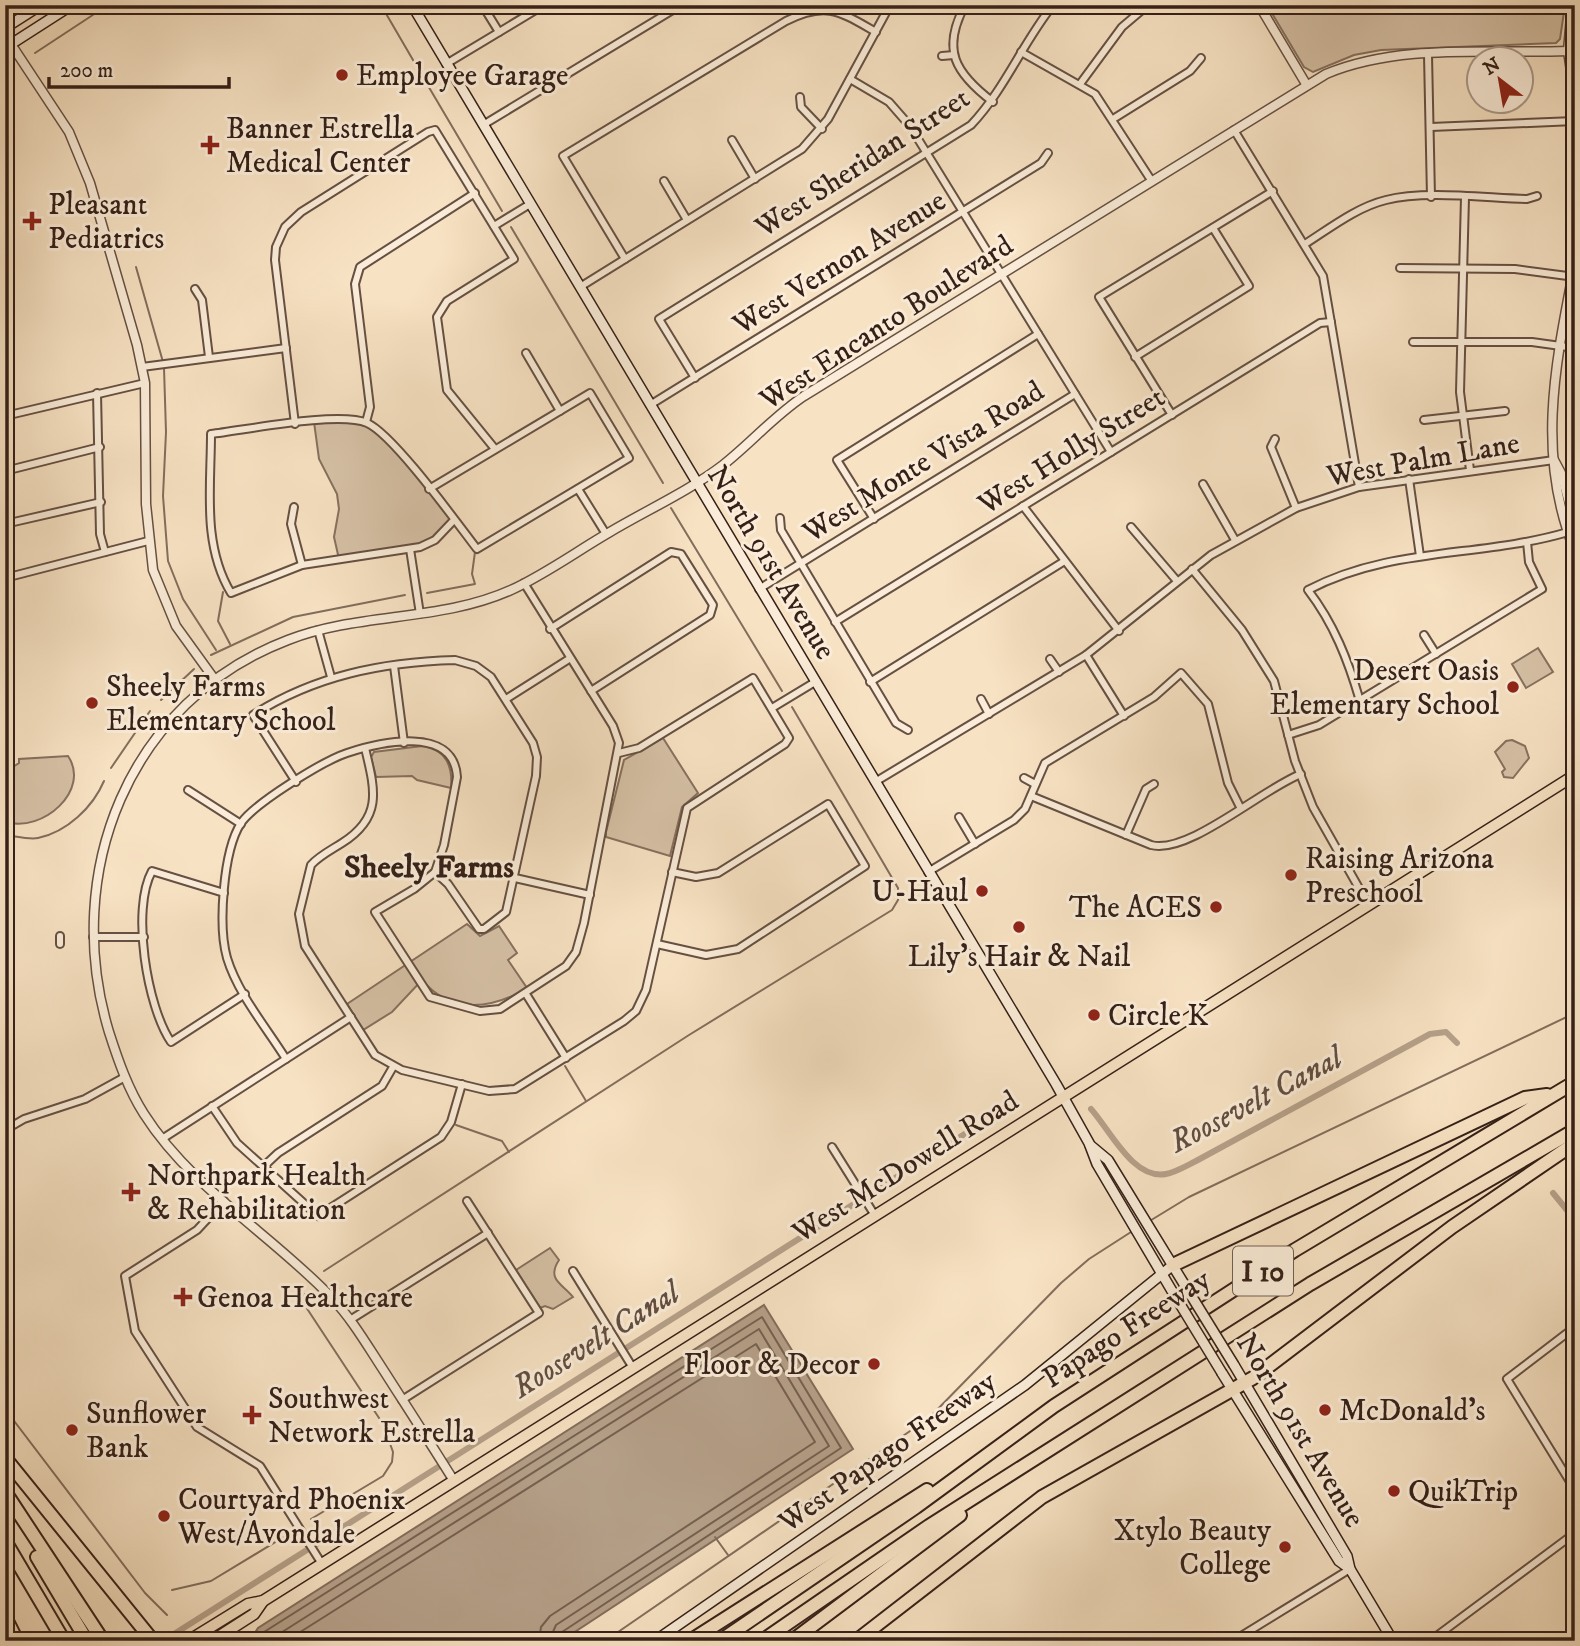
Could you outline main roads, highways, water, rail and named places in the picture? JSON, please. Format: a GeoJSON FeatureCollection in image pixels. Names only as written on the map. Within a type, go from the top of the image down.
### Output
{"type":"FeatureCollection","features":[{"type":"Feature","properties":{"kind":"highway","name":"Papago Freeway"},"geometry":{"type":"LineString","coordinates":[[720,1641],[916,1507],[1054,1406],[1295,1250],[1575,1082]]}},
{"type":"Feature","properties":{"kind":"highway"},"geometry":{"type":"LineString","coordinates":[[1173,1265],[1525,1098],[1554,1094]]}},
{"type":"Feature","properties":{"kind":"highway","name":"Papago Freeway"},"geometry":{"type":"LineString","coordinates":[[762,1641],[929,1526],[1310,1284],[1575,1130]]}},
{"type":"Feature","properties":{"kind":"highway"},"geometry":{"type":"LineString","coordinates":[[856,1641],[1042,1497],[1105,1459],[1233,1391],[1451,1227],[1575,1143]]}},
{"type":"Feature","properties":{"kind":"highway"},"geometry":{"type":"LineString","coordinates":[[5,1458],[153,1641]]}},
{"type":"Feature","properties":{"kind":"highway"},"geometry":{"type":"LineString","coordinates":[[690,1641],[826,1557],[911,1499],[979,1460]]}},
{"type":"Feature","properties":{"kind":"highway"},"geometry":{"type":"LineString","coordinates":[[792,1641],[936,1535],[995,1485]]}},
{"type":"Feature","properties":{"kind":"highway"},"geometry":{"type":"LineString","coordinates":[[5,1492],[103,1641]]}},
{"type":"Feature","properties":{"kind":"highway"},"geometry":{"type":"LineString","coordinates":[[5,1503],[87,1641]]}},
{"type":"Feature","properties":{"kind":"highway"},"geometry":{"type":"LineString","coordinates":[[5,1541],[64,1641]]}},
{"type":"Feature","properties":{"kind":"highway"},"geometry":{"type":"LineString","coordinates":[[5,1617],[17,1641]]}},
{"type":"Feature","properties":{"kind":"main road"},"geometry":{"type":"LineString","coordinates":[[5,28],[41,5]]}},
{"type":"Feature","properties":{"kind":"main road"},"geometry":{"type":"LineString","coordinates":[[8,46],[72,5]]}},
{"type":"Feature","properties":{"kind":"main road","name":"North 91st Avenue"},"geometry":{"type":"LineString","coordinates":[[412,5],[1062,1096],[1089,1143],[1097,1164],[1160,1273],[1339,1561],[1350,1569]]}},
{"type":"Feature","properties":{"kind":"main road","name":"West McDowell Road"},"geometry":{"type":"LineString","coordinates":[[188,1641],[248,1604],[263,1601],[1575,775]]}},
{"type":"Feature","properties":{"kind":"main road","name":"North 91st Avenue"},"geometry":{"type":"LineString","coordinates":[[1089,1143],[1108,1160],[1173,1265],[1347,1556],[1350,1569],[1393,1641]]}},
{"type":"Feature","properties":{"kind":"main road","name":"West Papago Freeway"},"geometry":{"type":"LineString","coordinates":[[655,1641],[1003,1401],[1173,1265]]}},
{"type":"Feature","properties":{"kind":"main road","name":"West McDowell Road"},"geometry":{"type":"LineString","coordinates":[[212,1641],[254,1614],[263,1601]]}},
{"type":"Feature","properties":{"kind":"water"},"geometry":{"type":"Polygon","coordinates":[[[764,1305],[853,1449],[561,1641],[250,1641],[258,1628],[764,1305]]]}},
{"type":"Feature","properties":{"kind":"waterway"},"geometry":{"type":"LineString","coordinates":[[35,53],[108,5]]}},
{"type":"Feature","properties":{"kind":"waterway"},"geometry":{"type":"LineString","coordinates":[[381,5],[420,72]]}},
{"type":"Feature","properties":{"kind":"waterway"},"geometry":{"type":"LineString","coordinates":[[5,72],[12,68]]}},
{"type":"Feature","properties":{"kind":"waterway"},"geometry":{"type":"LineString","coordinates":[[427,84],[502,211]]}},
{"type":"Feature","properties":{"kind":"waterway"},"geometry":{"type":"LineString","coordinates":[[511,227],[663,483]]}},
{"type":"Feature","properties":{"kind":"waterway"},"geometry":{"type":"LineString","coordinates":[[136,267],[163,362]]}},
{"type":"Feature","properties":{"kind":"waterway"},"geometry":{"type":"LineString","coordinates":[[164,368],[166,432],[163,496],[168,561],[183,599],[216,650]]}},
{"type":"Feature","properties":{"kind":"waterway"},"geometry":{"type":"LineString","coordinates":[[671,508],[782,691]]}},
{"type":"Feature","properties":{"kind":"waterway"},"geometry":{"type":"LineString","coordinates":[[427,593],[475,584],[472,574],[475,552]]}},
{"type":"Feature","properties":{"kind":"waterway"},"geometry":{"type":"LineString","coordinates":[[223,592],[218,621],[230,644]]}},
{"type":"Feature","properties":{"kind":"waterway"},"geometry":{"type":"LineString","coordinates":[[211,655],[293,617],[405,595]]}},
{"type":"Feature","properties":{"kind":"waterway"},"geometry":{"type":"LineString","coordinates":[[161,700],[194,669]]}},
{"type":"Feature","properties":{"kind":"waterway"},"geometry":{"type":"LineString","coordinates":[[324,1271],[689,1035],[892,910],[898,900],[898,888],[792,707]]}},
{"type":"Feature","properties":{"kind":"waterway"},"geometry":{"type":"LineString","coordinates":[[111,768],[150,711]]}},
{"type":"Feature","properties":{"kind":"waterway"},"geometry":{"type":"LineString","coordinates":[[5,835],[34,838],[59,830],[86,809],[104,781]]}},
{"type":"Feature","properties":{"kind":"waterway"},"geometry":{"type":"LineString","coordinates":[[1148,1222],[1189,1197],[1575,1013]]}},
{"type":"Feature","properties":{"kind":"waterway","name":"Roosevelt Canal"},"geometry":{"type":"LineString","coordinates":[[1091,1109],[1133,1162],[1154,1174],[1166,1174],[1196,1161],[1430,1034],[1446,1032],[1457,1043]]}},
{"type":"Feature","properties":{"kind":"waterway"},"geometry":{"type":"LineString","coordinates":[[565,1066],[586,1101]]}},
{"type":"Feature","properties":{"kind":"waterway"},"geometry":{"type":"LineString","coordinates":[[456,1125],[502,1141],[509,1152]]}},
{"type":"Feature","properties":{"kind":"waterway","name":"Roosevelt Canal"},"geometry":{"type":"LineString","coordinates":[[174,1634],[971,1130]]}},
{"type":"Feature","properties":{"kind":"waterway","name":"Roosevelt Canal"},"geometry":{"type":"LineString","coordinates":[[1553,1193],[1575,1220]]}},
{"type":"Feature","properties":{"kind":"waterway"},"geometry":{"type":"LineString","coordinates":[[605,1641],[929,1418],[1061,1283],[1089,1259],[1131,1232]]}},
{"type":"Feature","properties":{"kind":"waterway"},"geometry":{"type":"LineString","coordinates":[[305,1294],[302,1301],[383,1424],[393,1452],[392,1462],[383,1476],[311,1519]]}},
{"type":"Feature","properties":{"kind":"waterway"},"geometry":{"type":"LineString","coordinates":[[5,1409],[145,1593],[167,1615]]}},
{"type":"Feature","properties":{"kind":"waterway"},"geometry":{"type":"LineString","coordinates":[[172,1590],[211,1581],[287,1535]]}},
{"type":"Feature","properties":{"kind":"waterway"},"geometry":{"type":"LineString","coordinates":[[715,1537],[728,1555]]}},
{"type":"Feature","properties":{"kind":"place","name":"Employee Garage"},"geometry":{"type":"Point","coordinates":[342,75]}},
{"type":"Feature","properties":{"kind":"place","name":"Banner Estrella Medical Center"},"geometry":{"type":"Point","coordinates":[210,145]}},
{"type":"Feature","properties":{"kind":"place","name":"Pleasant Pediatrics"},"geometry":{"type":"Point","coordinates":[32,221]}},
{"type":"Feature","properties":{"kind":"place","name":"Desert Oasis Elementary School"},"geometry":{"type":"Point","coordinates":[1513,687]}},
{"type":"Feature","properties":{"kind":"place","name":"Sheely Farms Elementary School"},"geometry":{"type":"Point","coordinates":[92,703]}},
{"type":"Feature","properties":{"kind":"place","name":"Raising Arizona Preschool"},"geometry":{"type":"Point","coordinates":[1291,875]}},
{"type":"Feature","properties":{"kind":"place","name":"U-Haul"},"geometry":{"type":"Point","coordinates":[982,891]}},
{"type":"Feature","properties":{"kind":"place","name":"The ACES"},"geometry":{"type":"Point","coordinates":[1216,907]}},
{"type":"Feature","properties":{"kind":"place","name":"Lily's Hair & Nail"},"geometry":{"type":"Point","coordinates":[1019,927]}},
{"type":"Feature","properties":{"kind":"place","name":"Circle K"},"geometry":{"type":"Point","coordinates":[1094,1015]}},
{"type":"Feature","properties":{"kind":"place","name":"Northpark Health & Rehabilitation"},"geometry":{"type":"Point","coordinates":[131,1192]}},
{"type":"Feature","properties":{"kind":"place","name":"Genoa Healthcare"},"geometry":{"type":"Point","coordinates":[183,1297]}},
{"type":"Feature","properties":{"kind":"place","name":"Floor & Decor"},"geometry":{"type":"Point","coordinates":[874,1364]}},
{"type":"Feature","properties":{"kind":"place","name":"McDonald's"},"geometry":{"type":"Point","coordinates":[1325,1410]}},
{"type":"Feature","properties":{"kind":"place","name":"Southwest Network Estrella"},"geometry":{"type":"Point","coordinates":[252,1415]}},
{"type":"Feature","properties":{"kind":"place","name":"Sunflower Bank"},"geometry":{"type":"Point","coordinates":[72,1430]}},
{"type":"Feature","properties":{"kind":"place","name":"QuikTrip"},"geometry":{"type":"Point","coordinates":[1394,1491]}},
{"type":"Feature","properties":{"kind":"place","name":"Courtyard Phoenix West/Avondale"},"geometry":{"type":"Point","coordinates":[164,1516]}},
{"type":"Feature","properties":{"kind":"place","name":"Xtylo Beauty College"},"geometry":{"type":"Point","coordinates":[1285,1547]}},
{"type":"Feature","properties":{"kind":"district","name":"Sheely Farms"},"geometry":{"type":"Point","coordinates":[429,866]}}]}
